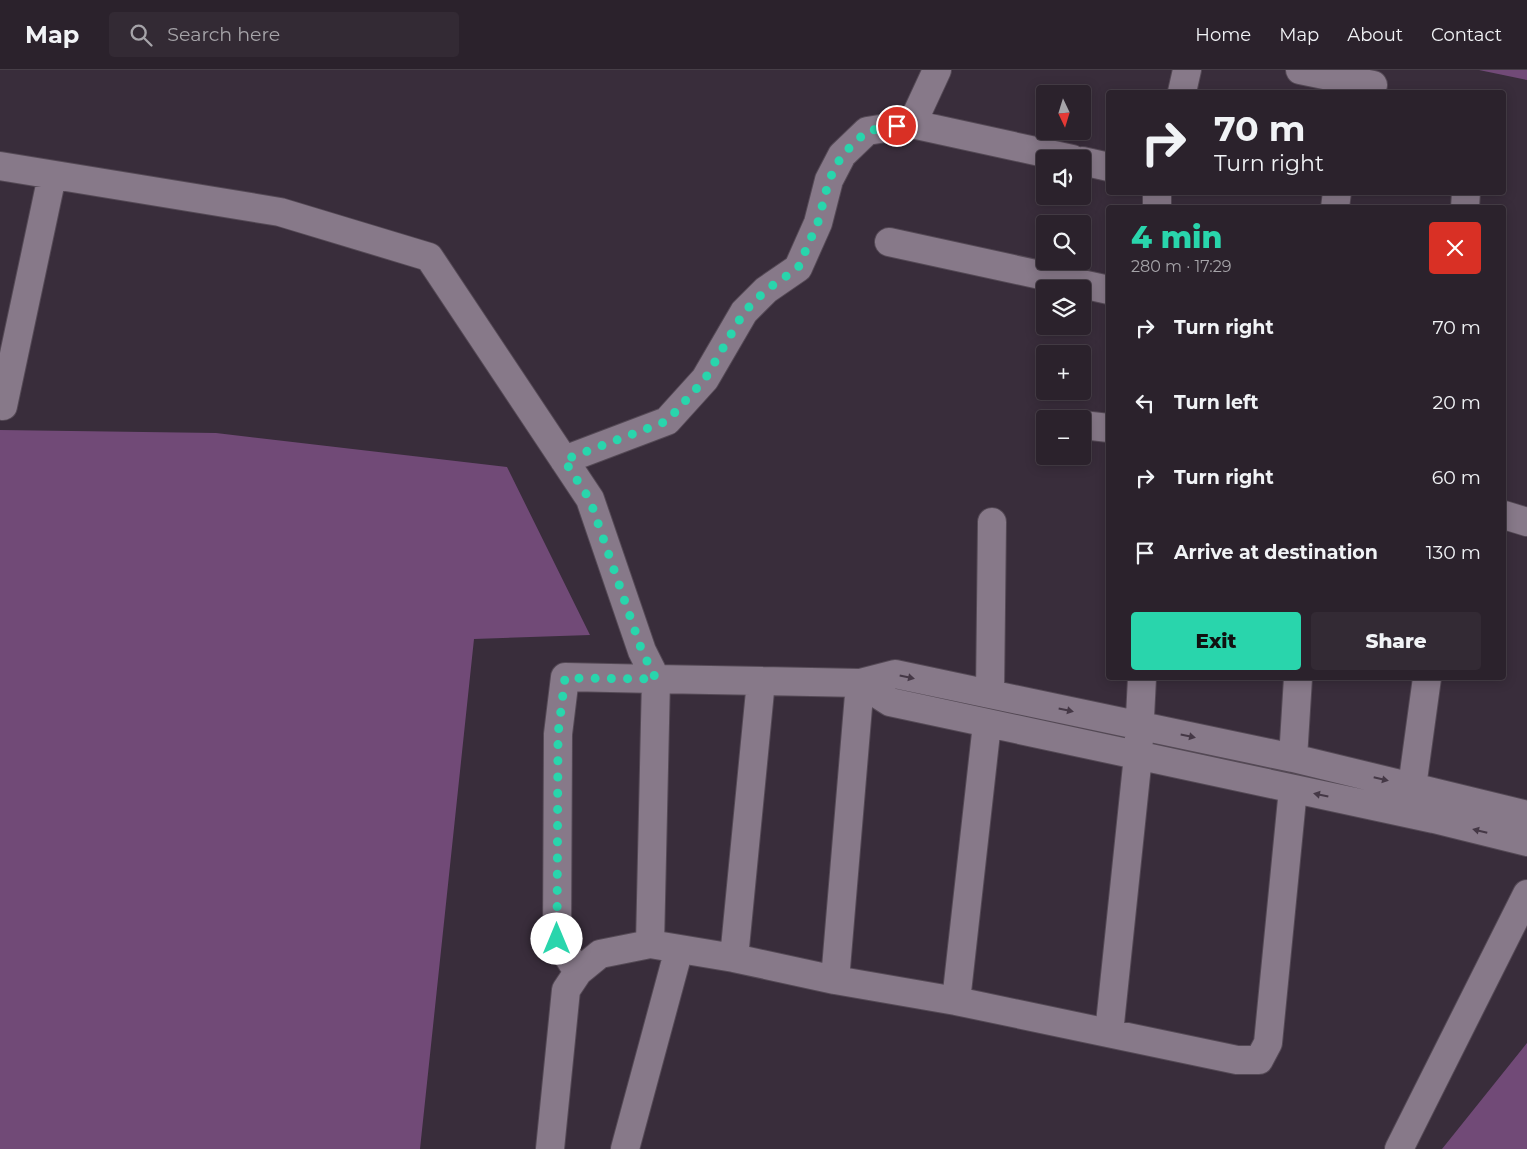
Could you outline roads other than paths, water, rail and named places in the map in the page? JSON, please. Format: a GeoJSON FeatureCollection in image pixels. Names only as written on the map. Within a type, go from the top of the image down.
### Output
{"type":"FeatureCollection","features":[{"type":"Feature","properties":{"kind":"street"},"geometry":{"type":"LineString","coordinates":[[912,124],[937,70]]}},
{"type":"Feature","properties":{"kind":"street"},"geometry":{"type":"LineString","coordinates":[[1183,90],[1188,70]]}},
{"type":"Feature","properties":{"kind":"street"},"geometry":{"type":"LineString","coordinates":[[1300,70],[1346,86],[1374,85]]}},
{"type":"Feature","properties":{"kind":"street"},"geometry":{"type":"LineString","coordinates":[[564,460],[667,421],[705,379],[744,312],[766,290],[798,268],[818,222],[829,180],[842,155],[867,131],[912,124],[1036,151]]}},
{"type":"Feature","properties":{"kind":"street"},"geometry":{"type":"LineString","coordinates":[[1091,163],[1106,166]]}},
{"type":"Feature","properties":{"kind":"street"},"geometry":{"type":"LineString","coordinates":[[0,166],[280,212],[429,258],[590,500],[642,651],[656,679],[650,944]]}},
{"type":"Feature","properties":{"kind":"street"},"geometry":{"type":"LineString","coordinates":[[3,406],[52,176]]}},
{"type":"Feature","properties":{"kind":"street"},"geometry":{"type":"LineString","coordinates":[[889,242],[1106,289]]}},
{"type":"Feature","properties":{"kind":"street"},"geometry":{"type":"LineString","coordinates":[[1091,426],[1106,428]]}},
{"type":"Feature","properties":{"kind":"street"},"geometry":{"type":"LineString","coordinates":[[1506,516],[1527,522]]}},
{"type":"Feature","properties":{"kind":"street"},"geometry":{"type":"LineString","coordinates":[[990,694],[992,522]]}},
{"type":"Feature","properties":{"kind":"street"},"geometry":{"type":"LineString","coordinates":[[578,972],[557,939],[558,734],[565,678],[860,683],[895,674],[1292,758],[1527,814]]}},
{"type":"Feature","properties":{"kind":"street"},"geometry":{"type":"LineString","coordinates":[[1109,1033],[1138,756],[1142,680]]}},
{"type":"Feature","properties":{"kind":"street"},"geometry":{"type":"LineString","coordinates":[[1292,758],[1298,680]]}},
{"type":"Feature","properties":{"kind":"street"},"geometry":{"type":"LineString","coordinates":[[1412,787],[1427,680]]}},
{"type":"Feature","properties":{"kind":"street"},"geometry":{"type":"LineString","coordinates":[[734,958],[761,681]]}},
{"type":"Feature","properties":{"kind":"street"},"geometry":{"type":"LineString","coordinates":[[860,683],[890,702],[1293,789],[1527,842]]}},
{"type":"Feature","properties":{"kind":"street"},"geometry":{"type":"LineString","coordinates":[[835,980],[860,683]]}},
{"type":"Feature","properties":{"kind":"street"},"geometry":{"type":"LineString","coordinates":[[956,1001],[987,724]]}},
{"type":"Feature","properties":{"kind":"street"},"geometry":{"type":"LineString","coordinates":[[550,1149],[566,990],[578,972],[600,954],[650,944],[734,958],[835,980],[956,1001],[1237,1060],[1259,1060],[1268,1043],[1293,789]]}},
{"type":"Feature","properties":{"kind":"street"},"geometry":{"type":"LineString","coordinates":[[1399,1149],[1527,894]]}},
{"type":"Feature","properties":{"kind":"street"},"geometry":{"type":"LineString","coordinates":[[625,1149],[679,949]]}}]}
